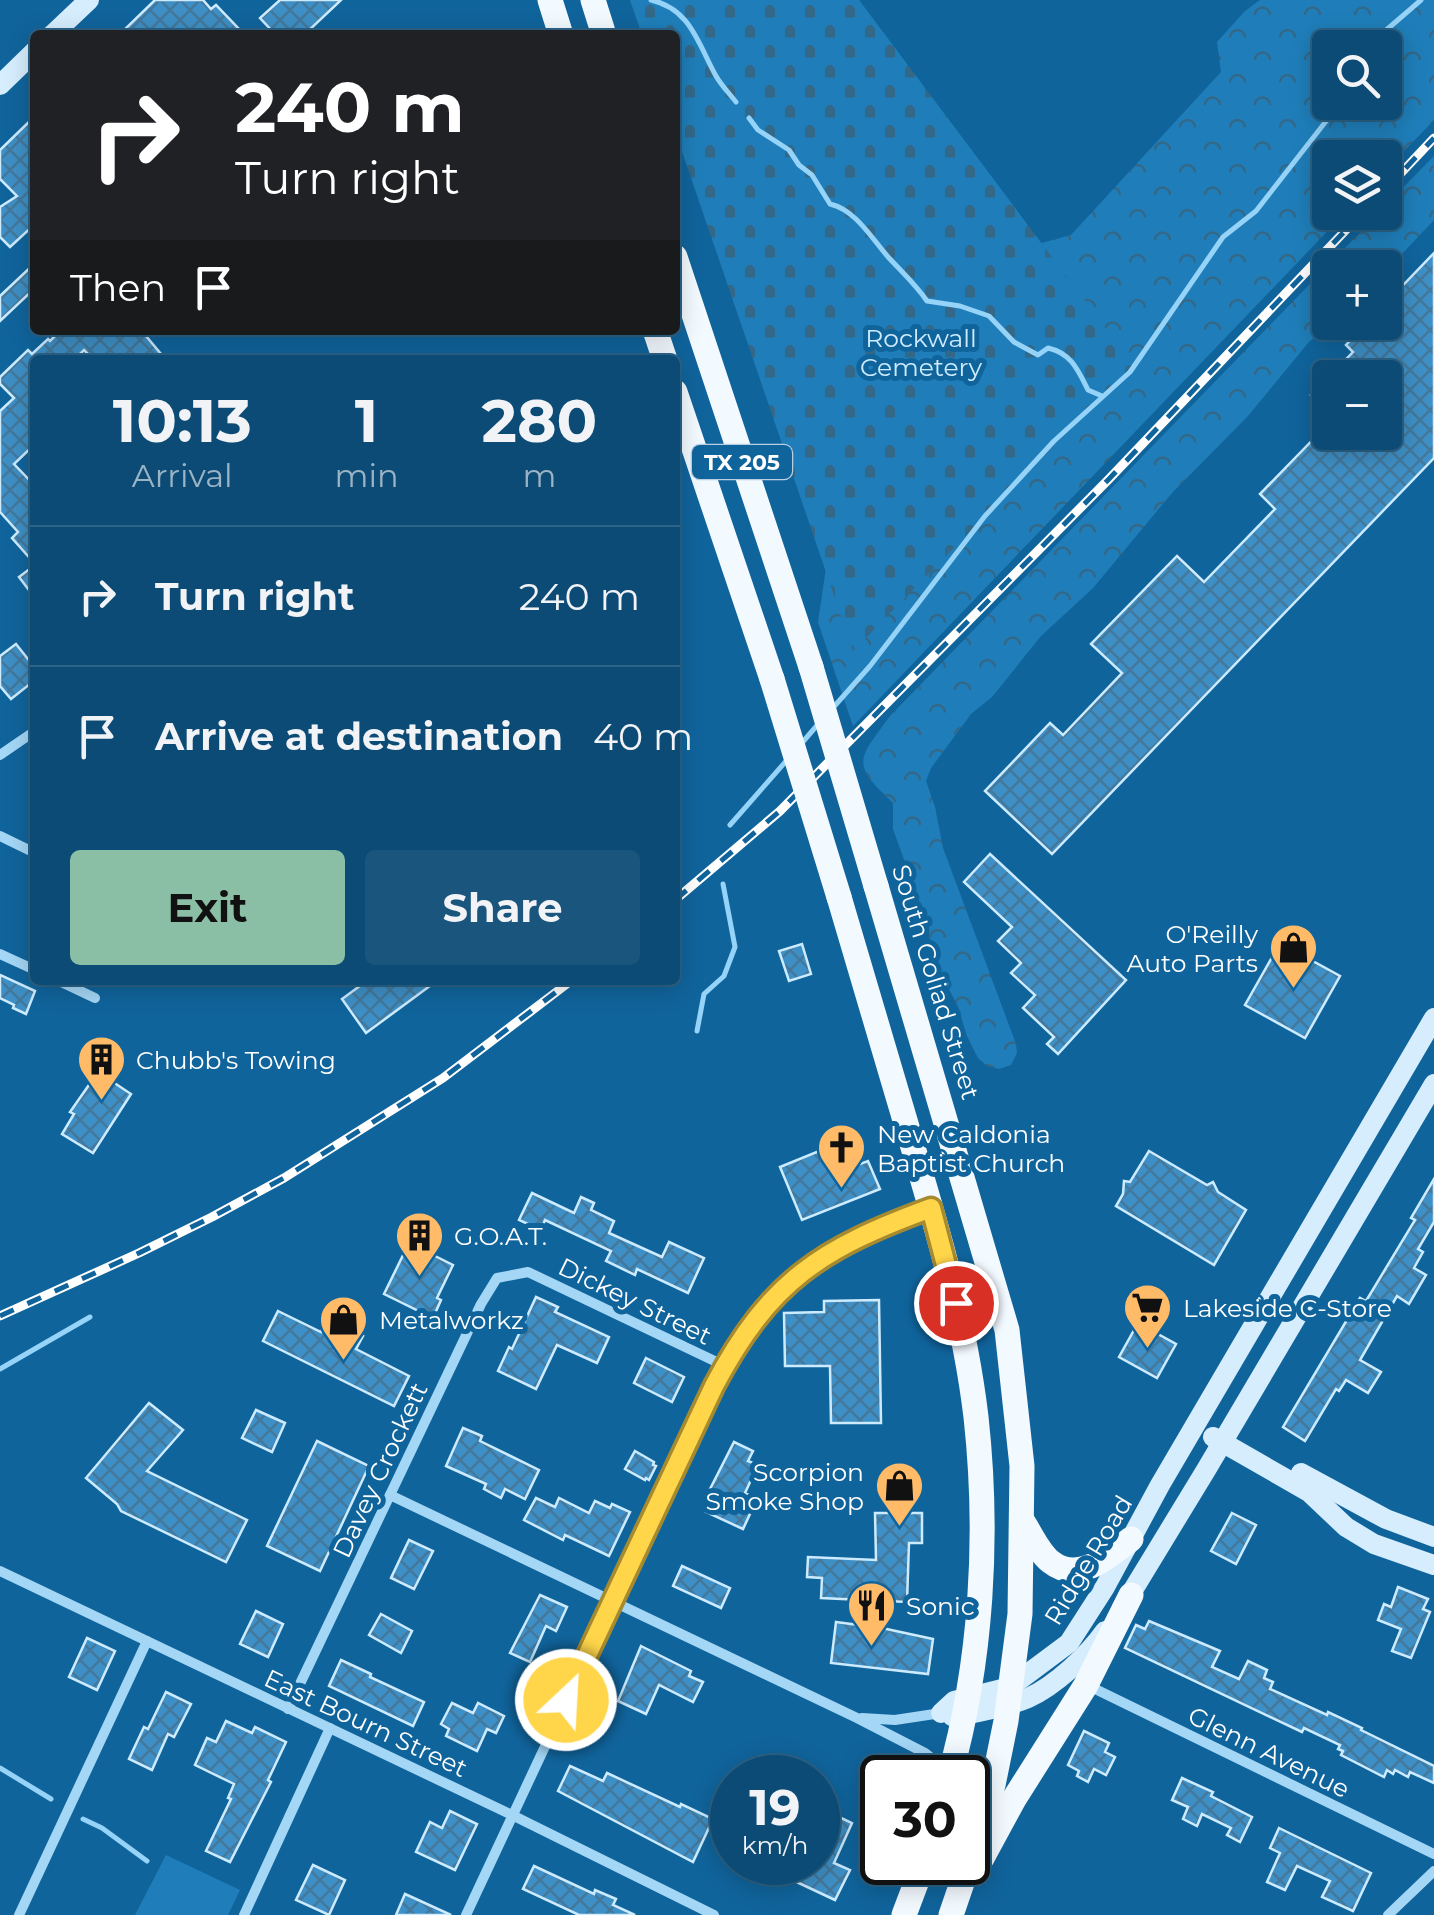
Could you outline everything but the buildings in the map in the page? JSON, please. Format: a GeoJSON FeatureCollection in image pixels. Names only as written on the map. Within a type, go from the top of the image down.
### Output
{"type":"FeatureCollection","features":[{"type":"Feature","properties":{"kind":"main road"},"geometry":{"type":"LineString","coordinates":[[57,30],[89,0]]}},
{"type":"Feature","properties":{"kind":"main road"},"geometry":{"type":"LineString","coordinates":[[550,0],[560,30]]}},
{"type":"Feature","properties":{"kind":"main road"},"geometry":{"type":"LineString","coordinates":[[593,0],[602,30]]}},
{"type":"Feature","properties":{"kind":"main road"},"geometry":{"type":"LineString","coordinates":[[0,85],[30,56]]}},
{"type":"Feature","properties":{"kind":"main road","name":"South Goliad Street"},"geometry":{"type":"LineString","coordinates":[[680,272],[811,667],[1006,1330],[1022,1466],[1020,1614],[992,1785],[951,1915]]}},
{"type":"Feature","properties":{"kind":"main road","name":"TX 205"},"geometry":{"type":"LineString","coordinates":[[680,410],[772,680],[956,1303],[976,1418],[982,1511],[980,1583],[957,1708],[956,1755]]}},
{"type":"Feature","properties":{"kind":"main road","name":"Ridge Road"},"geometry":{"type":"LineString","coordinates":[[1009,1695],[1070,1643],[1434,1018]]}},
{"type":"Feature","properties":{"kind":"main road","name":"Ridge Road"},"geometry":{"type":"LineString","coordinates":[[957,1708],[1009,1695],[1028,1698],[1093,1648],[1130,1596],[1434,1084]]}},
{"type":"Feature","properties":{"kind":"main road"},"geometry":{"type":"LineString","coordinates":[[1199,1420],[1309,1492],[1346,1528],[1374,1544],[1434,1565]]}},
{"type":"Feature","properties":{"kind":"main road"},"geometry":{"type":"LineString","coordinates":[[1226,1436],[1256,1448],[1398,1525],[1434,1538]]}},
{"type":"Feature","properties":{"kind":"main road"},"geometry":{"type":"LineString","coordinates":[[1022,1521],[1048,1560],[1062,1568],[1081,1570],[1097,1565],[1130,1540]]}},
{"type":"Feature","properties":{"kind":"main road"},"geometry":{"type":"LineString","coordinates":[[951,1915],[1014,1800],[1086,1685],[1130,1596]]}},
{"type":"Feature","properties":{"kind":"main road"},"geometry":{"type":"LineString","coordinates":[[904,1915],[915,1885]]}},
{"type":"Feature","properties":{"kind":"street"},"geometry":{"type":"LineString","coordinates":[[0,756],[30,735]]}},
{"type":"Feature","properties":{"kind":"street"},"geometry":{"type":"LineString","coordinates":[[0,836],[30,851]]}},
{"type":"Feature","properties":{"kind":"street"},"geometry":{"type":"LineString","coordinates":[[0,954],[30,968]]}},
{"type":"Feature","properties":{"kind":"street"},"geometry":{"type":"LineString","coordinates":[[68,985],[95,998]]}},
{"type":"Feature","properties":{"kind":"street"},"geometry":{"type":"LineString","coordinates":[[466,1915],[737,1343],[764,1307],[812,1264],[866,1233],[931,1208]]}},
{"type":"Feature","properties":{"kind":"street","name":"Dickey Street"},"geometry":{"type":"LineString","coordinates":[[528,1272],[724,1366]]}},
{"type":"Feature","properties":{"kind":"street","name":"Davey Crockett"},"geometry":{"type":"LineString","coordinates":[[288,1708],[481,1304],[498,1278],[528,1272]]}},
{"type":"Feature","properties":{"kind":"street"},"geometry":{"type":"LineString","coordinates":[[390,1495],[857,1718],[926,1755]]}},
{"type":"Feature","properties":{"kind":"street","name":"East Bourn Street"},"geometry":{"type":"LineString","coordinates":[[0,1571],[512,1815],[696,1911],[714,1915]]}},
{"type":"Feature","properties":{"kind":"street"},"geometry":{"type":"LineString","coordinates":[[19,1915],[147,1641]]}},
{"type":"Feature","properties":{"kind":"street","name":"Glenn Avenue"},"geometry":{"type":"LineString","coordinates":[[1086,1685],[1434,1854]]}},
{"type":"Feature","properties":{"kind":"street"},"geometry":{"type":"LineString","coordinates":[[857,1718],[895,1720],[957,1708]]}},
{"type":"Feature","properties":{"kind":"street"},"geometry":{"type":"LineString","coordinates":[[244,1915],[330,1728]]}},
{"type":"Feature","properties":{"kind":"street"},"geometry":{"type":"LineString","coordinates":[[1388,1915],[1434,1871]]}},
{"type":"Feature","properties":{"kind":"green space","name":"Rockwall Cemetery"},"geometry":{"type":"Polygon","coordinates":[[[630,0],[859,0],[1133,365],[853,651],[680,146],[680,30],[640,30],[630,0]]]}},
{"type":"Feature","properties":{"kind":"green space"},"geometry":{"type":"Polygon","coordinates":[[[1260,0],[1434,0],[1434,120],[1402,153],[1402,140],[1312,140],[1312,230],[1329,230],[853,726],[818,622],[831,534],[975,261],[1071,235],[1221,72],[1217,42],[1260,0]]]}},
{"type":"Feature","properties":{"kind":"green space"},"geometry":{"type":"Polygon","coordinates":[[[1434,156],[1434,220],[1402,254],[1402,250],[1343,250],[1362,230],[1402,230],[1402,189],[1434,156]]]}},
{"type":"Feature","properties":{"kind":"green space"},"geometry":{"type":"Polygon","coordinates":[[[1312,282],[1312,340],[1248,416],[1172,493],[1093,588],[1041,636],[992,697],[971,714],[931,768],[926,781],[943,848],[1016,1044],[1017,1053],[1011,1065],[999,1069],[978,1058],[966,1034],[959,1009],[936,963],[923,912],[893,829],[893,803],[865,769],[866,752],[890,716],[1312,282]]]}},
{"type":"Feature","properties":{"kind":"green space"},"geometry":{"type":"Polygon","coordinates":[[[166,1855],[240,1890],[228,1915],[135,1915],[166,1855]]]}},
{"type":"Feature","properties":{"kind":"waterway"},"geometry":{"type":"LineString","coordinates":[[651,0],[676,11],[684,20],[736,102]]}},
{"type":"Feature","properties":{"kind":"waterway"},"geometry":{"type":"LineString","coordinates":[[1386,30],[1421,0]]}},
{"type":"Feature","properties":{"kind":"waterway"},"geometry":{"type":"LineString","coordinates":[[749,118],[758,130],[789,150],[812,175],[830,204],[856,219],[927,301],[989,316],[1014,342],[1038,355],[1048,348],[1063,354],[1088,390],[1102,396]]}},
{"type":"Feature","properties":{"kind":"waterway"},"geometry":{"type":"LineString","coordinates":[[831,710],[870,666],[985,516],[1054,441],[1130,372],[1223,237],[1256,211],[1327,120]]}},
{"type":"Feature","properties":{"kind":"waterway"},"geometry":{"type":"LineString","coordinates":[[801,744],[820,722]]}},
{"type":"Feature","properties":{"kind":"waterway"},"geometry":{"type":"LineString","coordinates":[[730,825],[787,760]]}},
{"type":"Feature","properties":{"kind":"waterway"},"geometry":{"type":"LineString","coordinates":[[697,1031],[704,994],[724,976],[735,947],[723,884]]}},
{"type":"Feature","properties":{"kind":"waterway"},"geometry":{"type":"LineString","coordinates":[[0,1369],[90,1317]]}},
{"type":"Feature","properties":{"kind":"waterway"},"geometry":{"type":"LineString","coordinates":[[0,1768],[51,1799]]}},
{"type":"Feature","properties":{"kind":"waterway"},"geometry":{"type":"LineString","coordinates":[[83,1819],[147,1861]]}},
{"type":"Feature","properties":{"kind":"railway"},"geometry":{"type":"LineString","coordinates":[[1402,172],[1434,138]]}},
{"type":"Feature","properties":{"kind":"railway"},"geometry":{"type":"LineString","coordinates":[[680,896],[780,811],[1109,479],[1346,230]]}},
{"type":"Feature","properties":{"kind":"railway"},"geometry":{"type":"LineString","coordinates":[[0,1316],[139,1253],[284,1178],[443,1078],[565,985]]}},
{"type":"Feature","properties":{"kind":"place","name":"O'Reilly Auto Parts"},"geometry":{"type":"Point","coordinates":[1293,990]}},
{"type":"Feature","properties":{"kind":"place","name":"Chubb's Towing"},"geometry":{"type":"Point","coordinates":[101,1102]}},
{"type":"Feature","properties":{"kind":"place","name":"New Caldonia Baptist Church"},"geometry":{"type":"Point","coordinates":[842,1190]}},
{"type":"Feature","properties":{"kind":"place","name":"G.O.A.T."},"geometry":{"type":"Point","coordinates":[419,1278]}},
{"type":"Feature","properties":{"kind":"place","name":"Lakeside C-Store"},"geometry":{"type":"Point","coordinates":[1148,1350]}},
{"type":"Feature","properties":{"kind":"place","name":"Metalworkz"},"geometry":{"type":"Point","coordinates":[344,1362]}},
{"type":"Feature","properties":{"kind":"place","name":"Scorpion Smoke Shop"},"geometry":{"type":"Point","coordinates":[899,1528]}},
{"type":"Feature","properties":{"kind":"place","name":"Sonic"},"geometry":{"type":"Point","coordinates":[871,1648]}},
{"type":"Feature","properties":{"kind":"route"},"geometry":{"type":"LineString","coordinates":[[566,1700],[714,1386],[737,1343],[764,1307],[791,1280],[845,1243],[931,1208],[956,1303]]}}]}
